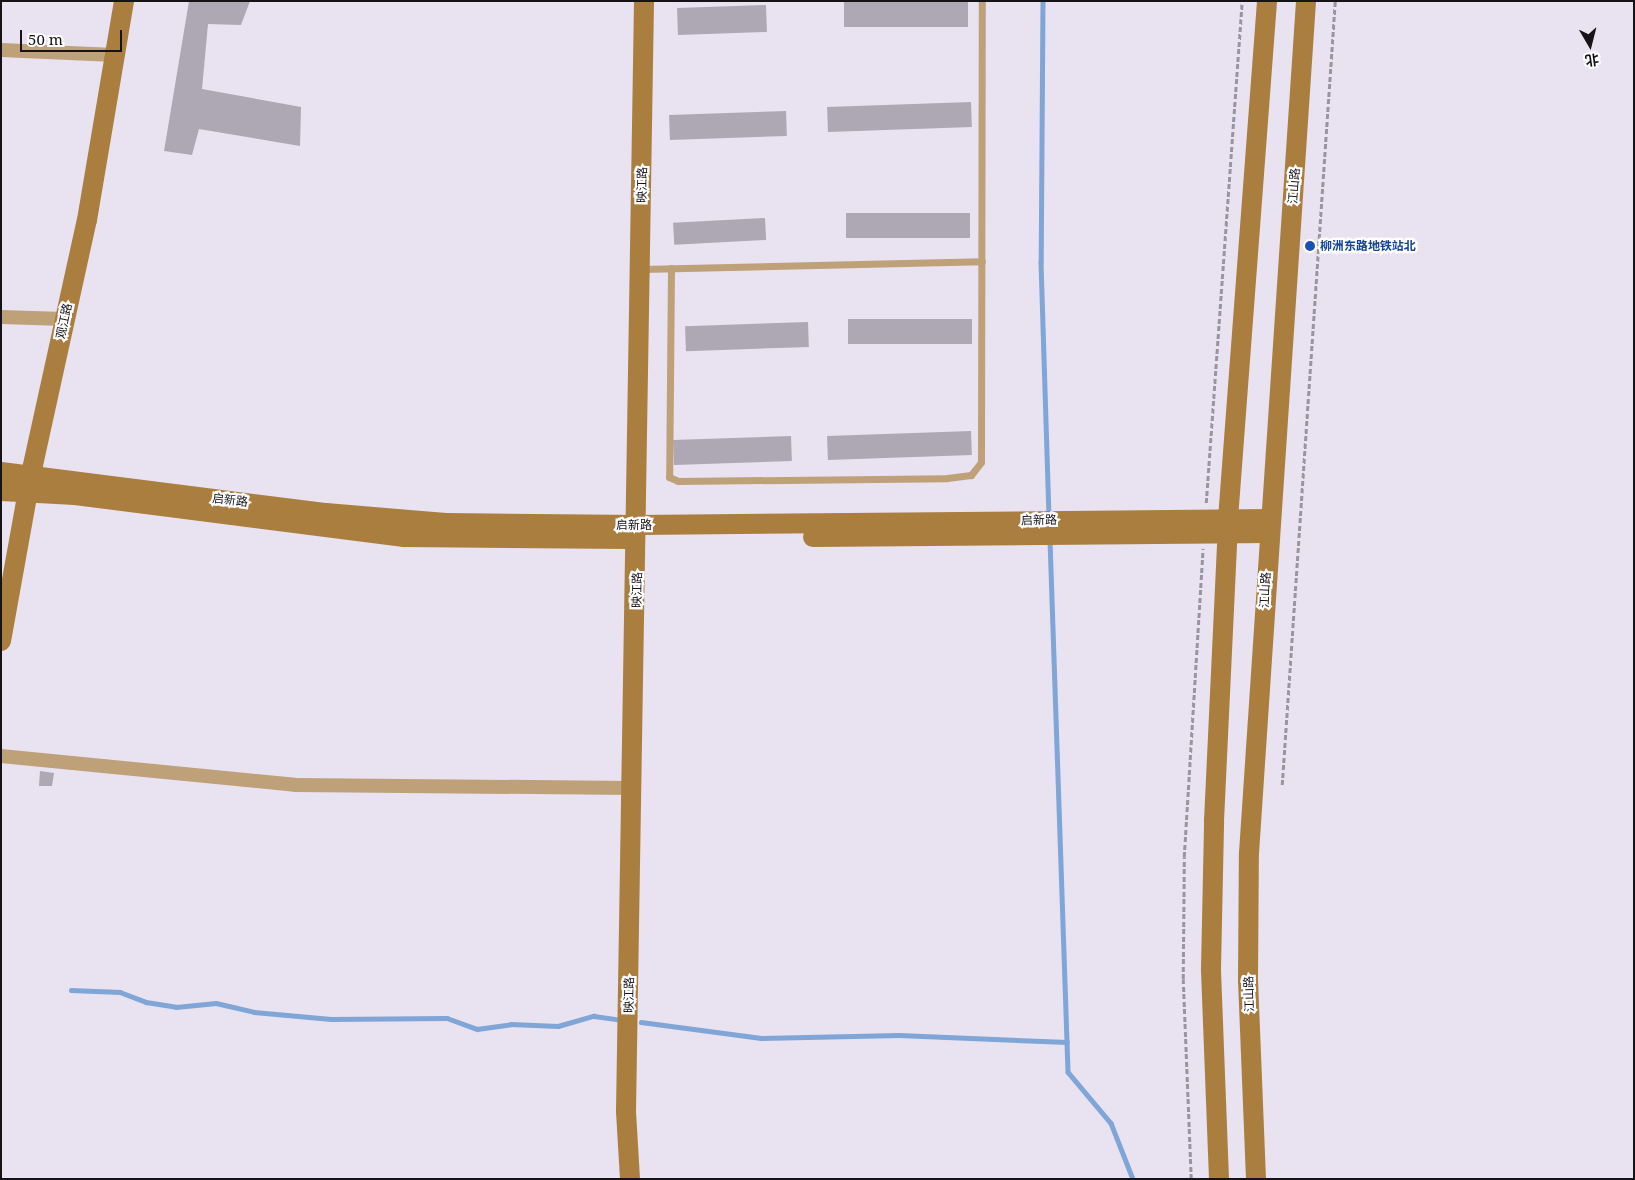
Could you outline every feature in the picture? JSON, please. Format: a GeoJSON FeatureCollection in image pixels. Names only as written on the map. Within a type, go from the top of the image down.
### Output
{"type":"FeatureCollection","features":[{"type":"Feature","properties":{"kind":"street","name":"观江路"},"geometry":{"type":"LineString","coordinates":[[1,641],[30,483],[64,319],[87,220],[124,1]]}},
{"type":"Feature","properties":{"kind":"street","name":"映江路"},"geometry":{"type":"LineString","coordinates":[[630,1179],[626,1111],[638,532],[644,1]]}},
{"type":"Feature","properties":{"kind":"street"},"geometry":{"type":"LineString","coordinates":[[1219,1179],[1211,969],[1228,526],[1268,1]]}},
{"type":"Feature","properties":{"kind":"street","name":"江山路"},"geometry":{"type":"LineString","coordinates":[[1256,1179],[1248,981],[1249,853],[1269,526],[1306,1]]}},
{"type":"Feature","properties":{"kind":"street"},"geometry":{"type":"LineString","coordinates":[[1,50],[115,55]]}},
{"type":"Feature","properties":{"kind":"street"},"geometry":{"type":"LineString","coordinates":[[1,317],[64,319]]}},
{"type":"Feature","properties":{"kind":"street","name":"启新路"},"geometry":{"type":"LineString","coordinates":[[1,472],[30,483],[397,520],[638,532],[1269,526]]}},
{"type":"Feature","properties":{"kind":"street","name":"启新路"},"geometry":{"type":"LineString","coordinates":[[1,491],[30,483]]}},
{"type":"Feature","properties":{"kind":"street"},"geometry":{"type":"LineString","coordinates":[[1,756],[295,785],[633,788]]}},
{"type":"Feature","properties":{"kind":"lane"},"geometry":{"type":"LineString","coordinates":[[671,268],[669,477],[678,480],[947,478],[971,475],[981,462],[982,1]]}},
{"type":"Feature","properties":{"kind":"lane"},"geometry":{"type":"LineString","coordinates":[[640,269],[982,262]]}},
{"type":"Feature","properties":{"kind":"path"},"geometry":{"type":"LineString","coordinates":[[1191,1179],[1183,979],[1184,857],[1204,527],[1242,1]]}},
{"type":"Feature","properties":{"kind":"path"},"geometry":{"type":"LineString","coordinates":[[1282,785],[1335,1]]}},
{"type":"Feature","properties":{"kind":"building"},"geometry":{"type":"Polygon","coordinates":[[[189,1],[250,1],[241,25],[208,24],[202,89],[301,107],[300,146],[199,129],[192,155],[164,151],[189,1]]]}},
{"type":"Feature","properties":{"kind":"building"},"geometry":{"type":"Polygon","coordinates":[[[844,2],[968,2],[968,27],[844,27],[844,2]]]}},
{"type":"Feature","properties":{"kind":"building"},"geometry":{"type":"Polygon","coordinates":[[[766,5],[767,32],[678,35],[677,8],[766,5]]]}},
{"type":"Feature","properties":{"kind":"building"},"geometry":{"type":"Polygon","coordinates":[[[971,102],[972,127],[828,132],[827,107],[971,102]]]}},
{"type":"Feature","properties":{"kind":"building"},"geometry":{"type":"Polygon","coordinates":[[[786,111],[787,136],[670,140],[669,115],[786,111]]]}},
{"type":"Feature","properties":{"kind":"building"},"geometry":{"type":"Polygon","coordinates":[[[846,213],[970,213],[970,238],[846,238],[846,213]]]}},
{"type":"Feature","properties":{"kind":"building"},"geometry":{"type":"Polygon","coordinates":[[[765,218],[766,240],[674,245],[673,223],[765,218]]]}},
{"type":"Feature","properties":{"kind":"building"},"geometry":{"type":"Polygon","coordinates":[[[848,319],[972,319],[972,344],[848,344],[848,319]]]}},
{"type":"Feature","properties":{"kind":"building"},"geometry":{"type":"Polygon","coordinates":[[[808,322],[809,347],[686,351],[685,326],[808,322]]]}},
{"type":"Feature","properties":{"kind":"building"},"geometry":{"type":"Polygon","coordinates":[[[971,431],[972,455],[828,460],[827,436],[971,431]]]}},
{"type":"Feature","properties":{"kind":"building"},"geometry":{"type":"Polygon","coordinates":[[[791,436],[792,461],[674,465],[673,440],[791,436]]]}},
{"type":"Feature","properties":{"kind":"building"},"geometry":{"type":"Polygon","coordinates":[[[40,771],[54,773],[52,786],[39,786],[40,771]]]}},
{"type":"Feature","properties":{"kind":"waterway"},"geometry":{"type":"LineString","coordinates":[[1043,1],[1041,262],[1049,515]]}},
{"type":"Feature","properties":{"kind":"waterway"},"geometry":{"type":"LineString","coordinates":[[1050,540],[1068,1072],[1111,1123],[1133,1179]]}},
{"type":"Feature","properties":{"kind":"waterway"},"geometry":{"type":"LineString","coordinates":[[71,990],[120,992],[146,1002],[176,1007],[216,1003],[254,1012],[331,1019],[447,1018],[477,1029],[511,1024],[558,1026],[594,1016],[616,1019]]}},
{"type":"Feature","properties":{"kind":"waterway"},"geometry":{"type":"LineString","coordinates":[[641,1022],[761,1038],[899,1035],[1067,1042]]}},
{"type":"Feature","properties":{"kind":"place","name":"柳洲东路地铁站北"},"geometry":{"type":"Point","coordinates":[1310,246]}}]}
